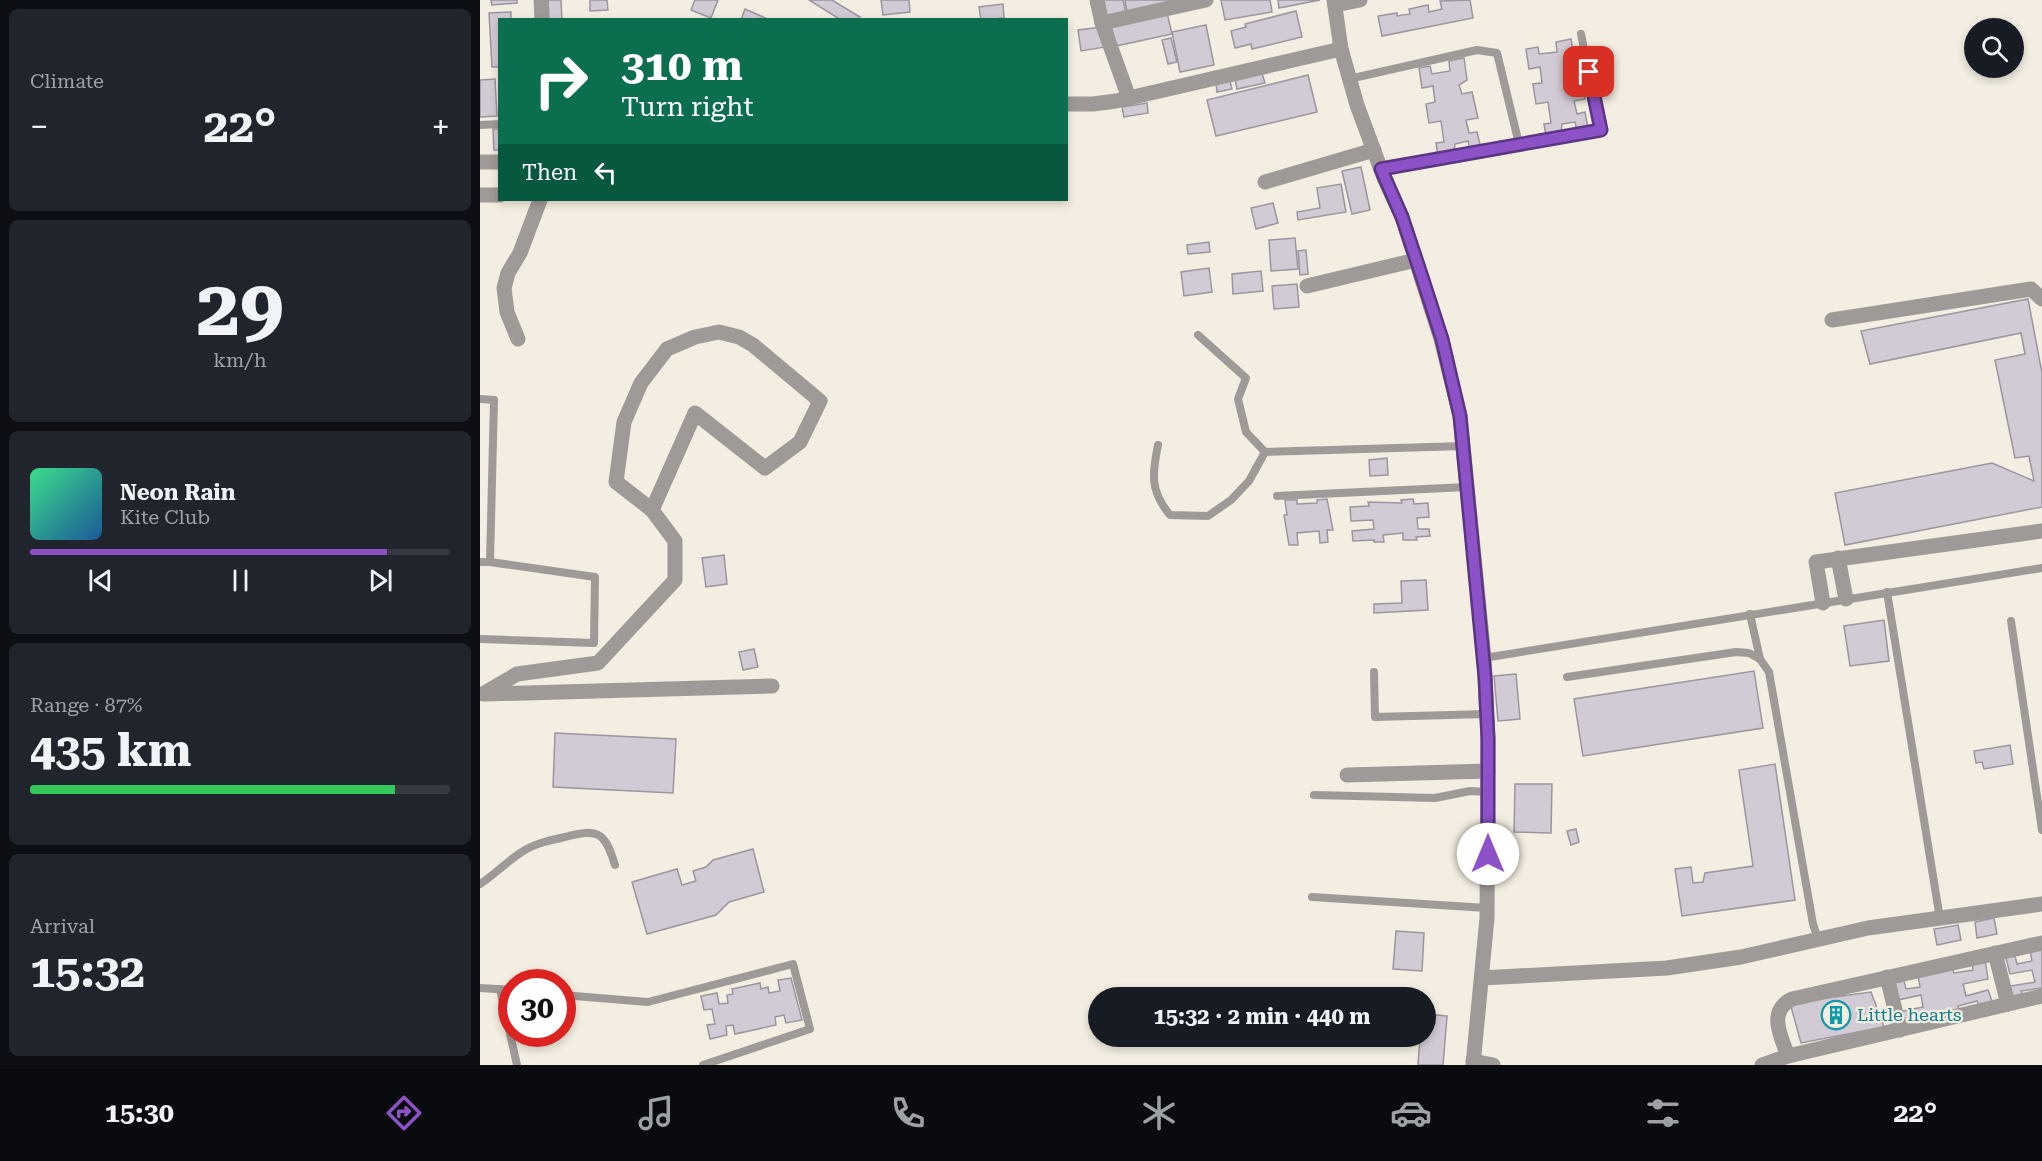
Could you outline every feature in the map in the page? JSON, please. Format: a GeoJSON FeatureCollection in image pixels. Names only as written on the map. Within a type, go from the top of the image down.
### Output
{"type":"FeatureCollection","features":[{"type":"Feature","properties":{"kind":"street"},"geometry":{"type":"LineString","coordinates":[[541,0],[542,18]]}},
{"type":"Feature","properties":{"kind":"street"},"geometry":{"type":"LineString","coordinates":[[1097,0],[1102,23],[1130,98]]}},
{"type":"Feature","properties":{"kind":"street"},"geometry":{"type":"LineString","coordinates":[[1102,23],[1206,0]]}},
{"type":"Feature","properties":{"kind":"street"},"geometry":{"type":"LineString","coordinates":[[1360,0],[1335,3],[1341,50],[1374,150],[1402,217],[1416,260],[1454,384],[1464,446],[1484,658],[1488,771],[1487,908],[1473,1063],[1493,1065]]}},
{"type":"Feature","properties":{"kind":"street"},"geometry":{"type":"LineString","coordinates":[[1068,104],[1093,104],[1130,98],[1341,50]]}},
{"type":"Feature","properties":{"kind":"street"},"geometry":{"type":"LineString","coordinates":[[1265,182],[1374,150]]}},
{"type":"Feature","properties":{"kind":"street"},"geometry":{"type":"LineString","coordinates":[[480,162],[498,162]]}},
{"type":"Feature","properties":{"kind":"street"},"geometry":{"type":"LineString","coordinates":[[480,195],[498,195]]}},
{"type":"Feature","properties":{"kind":"street"},"geometry":{"type":"LineString","coordinates":[[518,339],[507,312],[504,288],[508,273],[520,253],[540,201]]}},
{"type":"Feature","properties":{"kind":"street"},"geometry":{"type":"LineString","coordinates":[[1307,286],[1416,260]]}},
{"type":"Feature","properties":{"kind":"street"},"geometry":{"type":"LineString","coordinates":[[1832,320],[2031,289],[2042,299]]}},
{"type":"Feature","properties":{"kind":"street"},"geometry":{"type":"LineString","coordinates":[[481,694],[517,674],[598,663],[675,580],[675,541],[652,510],[616,482],[624,422],[641,383],[667,349],[695,337],[719,332],[739,337],[753,345],[820,401],[800,442],[765,468],[695,413],[652,510]]}},
{"type":"Feature","properties":{"kind":"street"},"geometry":{"type":"LineString","coordinates":[[1823,603],[1816,562],[2042,531]]}},
{"type":"Feature","properties":{"kind":"street"},"geometry":{"type":"LineString","coordinates":[[1838,558],[1846,599]]}},
{"type":"Feature","properties":{"kind":"street"},"geometry":{"type":"LineString","coordinates":[[481,694],[772,686]]}},
{"type":"Feature","properties":{"kind":"street"},"geometry":{"type":"LineString","coordinates":[[1347,775],[1488,771]]}},
{"type":"Feature","properties":{"kind":"street"},"geometry":{"type":"LineString","coordinates":[[1482,978],[1667,968],[1741,957],[1868,928],[2042,904]]}},
{"type":"Feature","properties":{"kind":"street"},"geometry":{"type":"LineString","coordinates":[[1788,1056],[1776,1025],[1779,1013],[1787,1000],[2042,943]]}},
{"type":"Feature","properties":{"kind":"street"},"geometry":{"type":"LineString","coordinates":[[1995,953],[2008,1004]]}},
{"type":"Feature","properties":{"kind":"street"},"geometry":{"type":"LineString","coordinates":[[1887,977],[1900,1030]]}},
{"type":"Feature","properties":{"kind":"street"},"geometry":{"type":"LineString","coordinates":[[1762,1065],[1788,1056],[2042,996]]}},
{"type":"Feature","properties":{"kind":"lane"},"geometry":{"type":"LineString","coordinates":[[1381,169],[1601,130],[1581,34]]}},
{"type":"Feature","properties":{"kind":"lane"},"geometry":{"type":"LineString","coordinates":[[1349,79],[1477,50],[1497,53],[1519,144]]}},
{"type":"Feature","properties":{"kind":"lane"},"geometry":{"type":"LineString","coordinates":[[480,124],[498,124]]}},
{"type":"Feature","properties":{"kind":"lane"},"geometry":{"type":"LineString","coordinates":[[1198,335],[1246,378],[1238,399],[1246,432],[1265,452],[1464,446]]}},
{"type":"Feature","properties":{"kind":"lane"},"geometry":{"type":"LineString","coordinates":[[480,399],[494,400],[490,562]]}},
{"type":"Feature","properties":{"kind":"lane"},"geometry":{"type":"LineString","coordinates":[[1158,445],[1152,472],[1158,501],[1170,515],[1208,516],[1231,500],[1249,481],[1265,452]]}},
{"type":"Feature","properties":{"kind":"lane"},"geometry":{"type":"LineString","coordinates":[[1277,496],[1467,487]]}},
{"type":"Feature","properties":{"kind":"lane"},"geometry":{"type":"LineString","coordinates":[[480,562],[596,577],[594,643],[480,639]]}},
{"type":"Feature","properties":{"kind":"lane"},"geometry":{"type":"LineString","coordinates":[[1484,658],[2042,568]]}},
{"type":"Feature","properties":{"kind":"lane"},"geometry":{"type":"LineString","coordinates":[[1887,592],[1940,919]]}},
{"type":"Feature","properties":{"kind":"lane"},"geometry":{"type":"LineString","coordinates":[[1750,614],[1760,659],[1769,672],[1771,680],[1813,924],[1818,939]]}},
{"type":"Feature","properties":{"kind":"lane"},"geometry":{"type":"LineString","coordinates":[[2011,621],[2042,830]]}},
{"type":"Feature","properties":{"kind":"lane"},"geometry":{"type":"LineString","coordinates":[[1567,677],[1714,655],[1749,653],[1760,659]]}},
{"type":"Feature","properties":{"kind":"lane"},"geometry":{"type":"LineString","coordinates":[[1374,672],[1375,717],[1487,714]]}},
{"type":"Feature","properties":{"kind":"lane"},"geometry":{"type":"LineString","coordinates":[[1314,795],[1435,798],[1470,791],[1488,792]]}},
{"type":"Feature","properties":{"kind":"lane"},"geometry":{"type":"LineString","coordinates":[[480,884],[523,851],[539,843],[582,832],[591,832],[601,837],[609,847],[615,865]]}},
{"type":"Feature","properties":{"kind":"lane"},"geometry":{"type":"LineString","coordinates":[[1312,897],[1487,908]]}},
{"type":"Feature","properties":{"kind":"lane"},"geometry":{"type":"LineString","coordinates":[[576,996],[648,1002],[793,964],[810,1029],[703,1065]]}},
{"type":"Feature","properties":{"kind":"lane"},"geometry":{"type":"LineString","coordinates":[[480,988],[498,989]]}},
{"type":"Feature","properties":{"kind":"lane"},"geometry":{"type":"LineString","coordinates":[[513,1047],[517,1065]]}},
{"type":"Feature","properties":{"kind":"building"},"geometry":{"type":"Polygon","coordinates":[[[491,0],[517,0],[517,3],[492,5],[491,0]]]}},
{"type":"Feature","properties":{"kind":"building"},"geometry":{"type":"Polygon","coordinates":[[[548,0],[561,0],[562,18],[549,18],[548,0]]]}},
{"type":"Feature","properties":{"kind":"building"},"geometry":{"type":"Polygon","coordinates":[[[590,0],[607,0],[608,10],[590,11],[590,0]]]}},
{"type":"Feature","properties":{"kind":"building"},"geometry":{"type":"Polygon","coordinates":[[[695,0],[718,0],[711,18],[691,10],[695,0]]]}},
{"type":"Feature","properties":{"kind":"building"},"geometry":{"type":"Polygon","coordinates":[[[809,0],[832,0],[860,17],[838,18],[809,0]]]}},
{"type":"Feature","properties":{"kind":"building"},"geometry":{"type":"Polygon","coordinates":[[[881,0],[909,0],[910,12],[883,15],[881,0]]]}},
{"type":"Feature","properties":{"kind":"building"},"geometry":{"type":"Polygon","coordinates":[[[1102,0],[1123,0],[1126,13],[1106,17],[1102,0]]]}},
{"type":"Feature","properties":{"kind":"building"},"geometry":{"type":"Polygon","coordinates":[[[1125,0],[1171,0],[1172,3],[1127,12],[1125,0]]]}},
{"type":"Feature","properties":{"kind":"building"},"geometry":{"type":"Polygon","coordinates":[[[1221,0],[1270,0],[1272,12],[1225,20],[1221,0]]]}},
{"type":"Feature","properties":{"kind":"building"},"geometry":{"type":"Polygon","coordinates":[[[1278,0],[1320,0],[1279,8],[1278,0]]]}},
{"type":"Feature","properties":{"kind":"building"},"geometry":{"type":"Polygon","coordinates":[[[1470,0],[1473,18],[1382,36],[1378,16],[1397,13],[1397,16],[1410,14],[1409,9],[1428,5],[1429,12],[1442,9],[1440,1],[1470,0]]]}},
{"type":"Feature","properties":{"kind":"building"},"geometry":{"type":"Polygon","coordinates":[[[1003,4],[1004,18],[981,18],[979,7],[1003,4]]]}},
{"type":"Feature","properties":{"kind":"building"},"geometry":{"type":"Polygon","coordinates":[[[745,9],[765,18],[742,18],[745,9]]]}},
{"type":"Feature","properties":{"kind":"building"},"geometry":{"type":"Polygon","coordinates":[[[1296,11],[1302,37],[1252,49],[1251,44],[1235,48],[1231,31],[1246,27],[1245,24],[1296,11]]]}},
{"type":"Feature","properties":{"kind":"building"},"geometry":{"type":"Polygon","coordinates":[[[511,12],[511,18],[498,18],[498,67],[492,67],[489,13],[511,12]]]}},
{"type":"Feature","properties":{"kind":"building"},"geometry":{"type":"Polygon","coordinates":[[[1167,13],[1172,34],[1116,46],[1111,25],[1167,13]]]}},
{"type":"Feature","properties":{"kind":"building"},"geometry":{"type":"Polygon","coordinates":[[[1206,25],[1214,65],[1180,72],[1172,32],[1206,25]]]}},
{"type":"Feature","properties":{"kind":"building"},"geometry":{"type":"Polygon","coordinates":[[[1102,27],[1105,47],[1081,51],[1078,30],[1102,27]]]}},
{"type":"Feature","properties":{"kind":"building"},"geometry":{"type":"Polygon","coordinates":[[[1171,38],[1177,62],[1168,64],[1162,40],[1171,38]]]}},
{"type":"Feature","properties":{"kind":"building"},"geometry":{"type":"Polygon","coordinates":[[[1571,39],[1575,61],[1567,65],[1569,75],[1579,73],[1585,99],[1574,101],[1577,114],[1585,112],[1588,129],[1577,131],[1575,122],[1562,124],[1561,133],[1546,136],[1544,124],[1551,123],[1548,102],[1536,104],[1533,84],[1542,83],[1540,67],[1529,69],[1526,49],[1538,47],[1539,54],[1557,52],[1556,42],[1571,39]]]}},
{"type":"Feature","properties":{"kind":"building"},"geometry":{"type":"Polygon","coordinates":[[[1464,58],[1467,80],[1459,85],[1462,94],[1472,92],[1478,118],[1466,120],[1469,133],[1477,132],[1481,148],[1470,150],[1468,141],[1455,144],[1454,152],[1438,155],[1436,143],[1444,142],[1441,121],[1429,123],[1426,104],[1435,102],[1433,86],[1422,88],[1419,68],[1430,66],[1432,74],[1450,71],[1449,61],[1464,58]]]}},
{"type":"Feature","properties":{"kind":"building"},"geometry":{"type":"Polygon","coordinates":[[[1262,73],[1265,83],[1237,89],[1235,79],[1262,73]]]}},
{"type":"Feature","properties":{"kind":"building"},"geometry":{"type":"Polygon","coordinates":[[[1308,75],[1317,112],[1216,136],[1207,100],[1308,75]]]}},
{"type":"Feature","properties":{"kind":"building"},"geometry":{"type":"Polygon","coordinates":[[[495,79],[497,116],[480,117],[480,80],[495,79]]]}},
{"type":"Feature","properties":{"kind":"building"},"geometry":{"type":"Polygon","coordinates":[[[1230,81],[1232,89],[1217,92],[1216,84],[1230,81]]]}},
{"type":"Feature","properties":{"kind":"building"},"geometry":{"type":"Polygon","coordinates":[[[1147,103],[1148,113],[1124,117],[1122,107],[1147,103]]]}},
{"type":"Feature","properties":{"kind":"building"},"geometry":{"type":"Polygon","coordinates":[[[493,129],[498,129],[498,150],[494,150],[493,129]]]}},
{"type":"Feature","properties":{"kind":"building"},"geometry":{"type":"Polygon","coordinates":[[[1361,167],[1370,210],[1352,214],[1342,171],[1361,167]]]}},
{"type":"Feature","properties":{"kind":"building"},"geometry":{"type":"Polygon","coordinates":[[[1341,184],[1346,212],[1298,220],[1297,212],[1320,208],[1317,188],[1341,184]]]}},
{"type":"Feature","properties":{"kind":"building"},"geometry":{"type":"Polygon","coordinates":[[[1273,203],[1278,223],[1256,229],[1251,208],[1273,203]]]}},
{"type":"Feature","properties":{"kind":"building"},"geometry":{"type":"Polygon","coordinates":[[[1295,238],[1298,269],[1271,271],[1269,240],[1295,238]]]}},
{"type":"Feature","properties":{"kind":"building"},"geometry":{"type":"Polygon","coordinates":[[[1209,242],[1210,252],[1188,254],[1187,245],[1209,242]]]}},
{"type":"Feature","properties":{"kind":"building"},"geometry":{"type":"Polygon","coordinates":[[[1306,250],[1308,274],[1300,275],[1298,251],[1306,250]]]}},
{"type":"Feature","properties":{"kind":"building"},"geometry":{"type":"Polygon","coordinates":[[[1209,268],[1212,292],[1184,296],[1181,272],[1209,268]]]}},
{"type":"Feature","properties":{"kind":"building"},"geometry":{"type":"Polygon","coordinates":[[[1261,271],[1263,291],[1233,294],[1232,274],[1261,271]]]}},
{"type":"Feature","properties":{"kind":"building"},"geometry":{"type":"Polygon","coordinates":[[[1297,284],[1299,307],[1274,309],[1272,286],[1297,284]]]}},
{"type":"Feature","properties":{"kind":"building"},"geometry":{"type":"Polygon","coordinates":[[[2028,299],[2042,373],[2042,507],[1845,545],[1835,493],[1992,463],[2034,481],[2029,456],[2015,458],[1995,360],[2025,354],[2021,333],[1870,364],[1861,331],[2028,299]]]}},
{"type":"Feature","properties":{"kind":"building"},"geometry":{"type":"Polygon","coordinates":[[[1387,458],[1388,475],[1370,476],[1369,460],[1387,458]]]}},
{"type":"Feature","properties":{"kind":"building"},"geometry":{"type":"Polygon","coordinates":[[[1327,499],[1333,530],[1327,530],[1328,542],[1320,543],[1319,531],[1297,533],[1298,545],[1289,545],[1284,515],[1287,515],[1285,500],[1297,500],[1297,504],[1317,503],[1317,500],[1327,499]]]}},
{"type":"Feature","properties":{"kind":"building"},"geometry":{"type":"Polygon","coordinates":[[[1413,499],[1414,504],[1428,503],[1429,517],[1417,518],[1418,529],[1429,529],[1430,536],[1416,537],[1417,540],[1403,540],[1403,533],[1383,535],[1384,542],[1353,541],[1352,531],[1374,529],[1373,520],[1351,521],[1350,507],[1369,506],[1368,502],[1402,503],[1401,500],[1413,499]]]}},
{"type":"Feature","properties":{"kind":"building"},"geometry":{"type":"Polygon","coordinates":[[[724,555],[727,584],[706,587],[702,558],[724,555]]]}},
{"type":"Feature","properties":{"kind":"building"},"geometry":{"type":"Polygon","coordinates":[[[1426,580],[1428,610],[1374,613],[1374,604],[1402,603],[1401,581],[1426,580]]]}},
{"type":"Feature","properties":{"kind":"building"},"geometry":{"type":"Polygon","coordinates":[[[1884,620],[1889,661],[1850,666],[1844,626],[1884,620]]]}},
{"type":"Feature","properties":{"kind":"building"},"geometry":{"type":"Polygon","coordinates":[[[754,649],[758,667],[743,670],[739,652],[754,649]]]}},
{"type":"Feature","properties":{"kind":"building"},"geometry":{"type":"Polygon","coordinates":[[[1754,671],[1763,728],[1583,756],[1574,699],[1754,671]]]}},
{"type":"Feature","properties":{"kind":"building"},"geometry":{"type":"Polygon","coordinates":[[[1516,674],[1520,719],[1498,721],[1494,676],[1516,674]]]}},
{"type":"Feature","properties":{"kind":"building"},"geometry":{"type":"Polygon","coordinates":[[[555,733],[676,739],[673,793],[553,787],[555,733]]]}},
{"type":"Feature","properties":{"kind":"building"},"geometry":{"type":"Polygon","coordinates":[[[2010,745],[2013,764],[1984,769],[1982,762],[1976,763],[1974,751],[2010,745]]]}},
{"type":"Feature","properties":{"kind":"building"},"geometry":{"type":"Polygon","coordinates":[[[1775,764],[1795,900],[1682,916],[1675,869],[1691,867],[1693,883],[1703,882],[1705,873],[1753,866],[1739,770],[1775,764]]]}},
{"type":"Feature","properties":{"kind":"building"},"geometry":{"type":"Polygon","coordinates":[[[1515,784],[1552,784],[1551,833],[1514,832],[1515,784]]]}},
{"type":"Feature","properties":{"kind":"building"},"geometry":{"type":"Polygon","coordinates":[[[1576,829],[1579,842],[1571,845],[1567,831],[1576,829]]]}},
{"type":"Feature","properties":{"kind":"building"},"geometry":{"type":"Polygon","coordinates":[[[753,849],[764,892],[729,902],[716,915],[647,934],[632,882],[677,869],[682,885],[696,881],[693,871],[706,867],[713,860],[753,849]]]}},
{"type":"Feature","properties":{"kind":"building"},"geometry":{"type":"Polygon","coordinates":[[[1994,918],[1997,934],[1977,938],[1975,922],[1994,918]]]}},
{"type":"Feature","properties":{"kind":"building"},"geometry":{"type":"Polygon","coordinates":[[[1958,925],[1961,940],[1937,945],[1934,929],[1958,925]]]}},
{"type":"Feature","properties":{"kind":"building"},"geometry":{"type":"Polygon","coordinates":[[[1396,931],[1424,933],[1422,971],[1393,969],[1396,931]]]}},
{"type":"Feature","properties":{"kind":"building"},"geometry":{"type":"Polygon","coordinates":[[[2042,947],[2042,988],[2021,991],[2024,997],[2013,1000],[2010,986],[2035,982],[2032,970],[2010,974],[2006,958],[2015,956],[2017,964],[2032,961],[2030,949],[2042,947]]]}},
{"type":"Feature","properties":{"kind":"building"},"geometry":{"type":"Polygon","coordinates":[[[1985,959],[1988,979],[1963,984],[1966,996],[1988,990],[1993,1004],[1980,1008],[1977,1001],[1958,1006],[1959,1013],[1934,1019],[1932,1013],[1910,1016],[1912,1022],[1901,1025],[1898,1012],[1923,1007],[1921,995],[1898,1000],[1894,983],[1904,981],[1906,989],[1920,987],[1918,975],[1951,967],[1954,973],[1973,970],[1972,962],[1985,959]]]}},
{"type":"Feature","properties":{"kind":"building"},"geometry":{"type":"Polygon","coordinates":[[[791,978],[802,1020],[786,1023],[784,1015],[775,1017],[776,1025],[735,1034],[733,1025],[726,1026],[727,1035],[710,1039],[707,1025],[715,1024],[712,1009],[704,1010],[701,996],[717,993],[719,1004],[728,1003],[727,995],[733,994],[732,989],[760,983],[761,989],[768,987],[769,993],[780,991],[778,980],[791,978]]]}},
{"type":"Feature","properties":{"kind":"building","name":"Little hearts"},"geometry":{"type":"Polygon","coordinates":[[[1871,992],[1884,1027],[1801,1043],[1790,1003],[1871,992]]]}},
{"type":"Feature","properties":{"kind":"building"},"geometry":{"type":"Polygon","coordinates":[[[1436,1015],[1447,1016],[1443,1065],[1418,1065],[1419,1047],[1436,1047],[1436,1015]]]}},
{"type":"Feature","properties":{"kind":"place","name":"Little hearts"},"geometry":{"type":"Point","coordinates":[1836,1015]}},
{"type":"Feature","properties":{"kind":"route"},"geometry":{"type":"LineString","coordinates":[[1488,854],[1488,739],[1484,658],[1460,416],[1442,339],[1402,217],[1381,169],[1601,130],[1589,72]]}}]}
